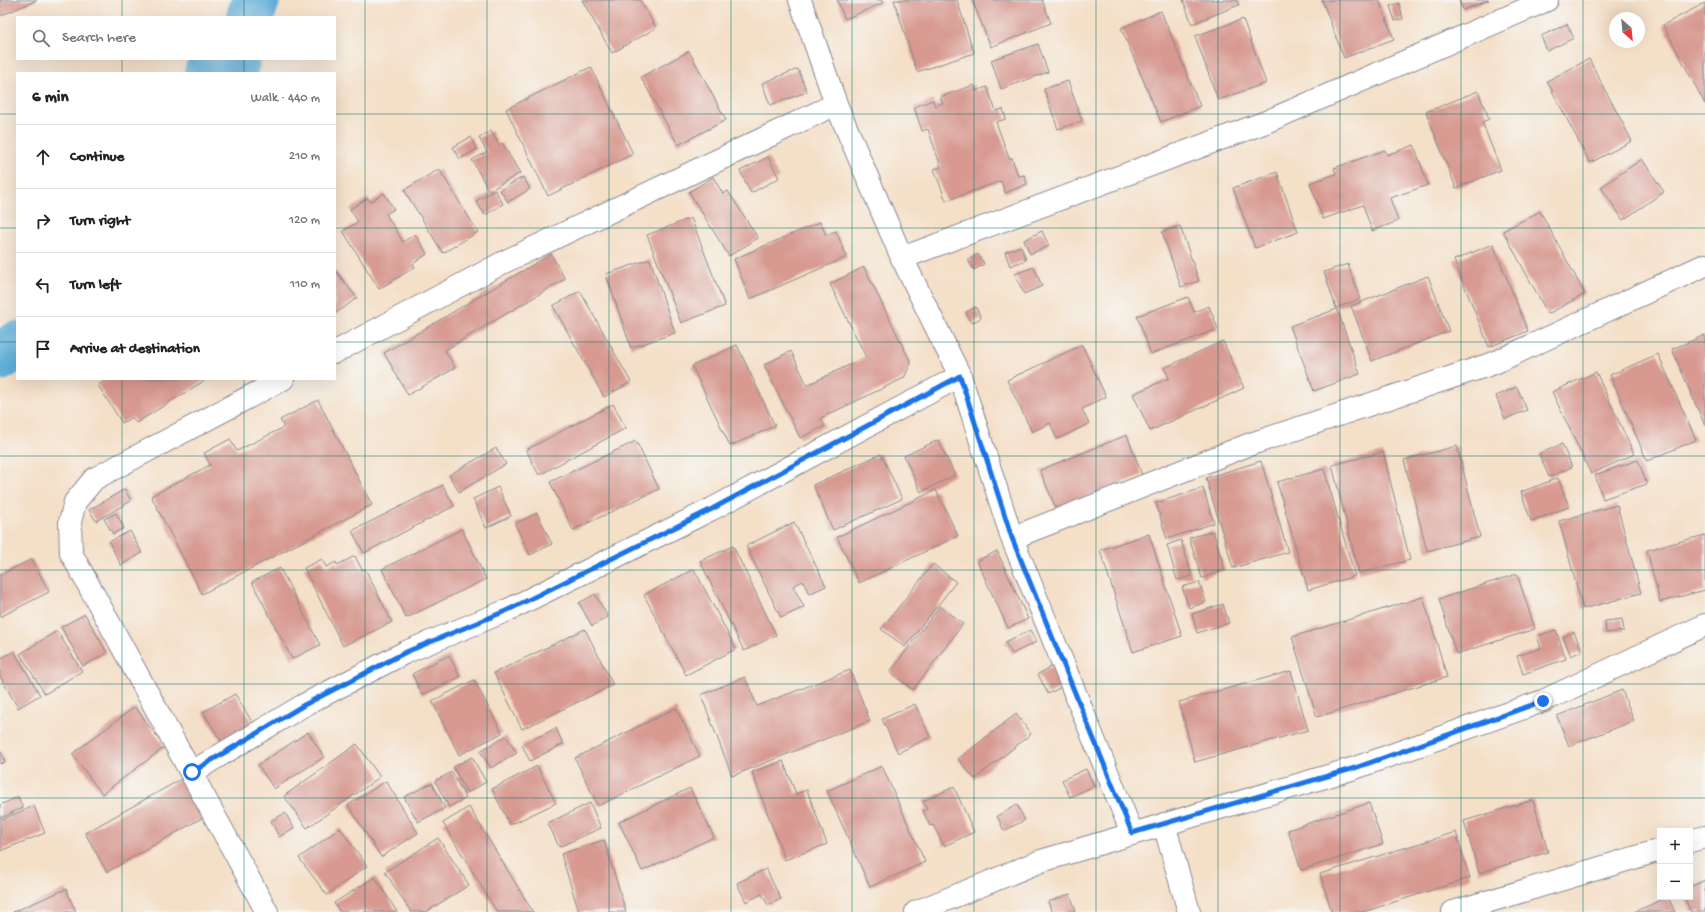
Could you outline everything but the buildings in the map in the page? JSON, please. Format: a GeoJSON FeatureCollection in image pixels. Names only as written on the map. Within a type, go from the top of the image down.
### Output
{"type":"FeatureCollection","features":[{"type":"Feature","properties":{"kind":"street"},"geometry":{"type":"LineString","coordinates":[[800,0],[836,104],[902,258],[960,376],[1012,538],[1132,833]]}},
{"type":"Feature","properties":{"kind":"street"},"geometry":{"type":"LineString","coordinates":[[902,258],[1266,122],[1547,0]]}},
{"type":"Feature","properties":{"kind":"street"},"geometry":{"type":"LineString","coordinates":[[336,351],[504,262],[836,104]]}},
{"type":"Feature","properties":{"kind":"street"},"geometry":{"type":"LineString","coordinates":[[1012,538],[1248,445],[1494,364],[1705,265]]}},
{"type":"Feature","properties":{"kind":"street"},"geometry":{"type":"LineString","coordinates":[[192,772],[304,705],[406,652],[508,610],[712,509],[960,376]]}},
{"type":"Feature","properties":{"kind":"street"},"geometry":{"type":"LineString","coordinates":[[267,912],[192,772],[71,553],[70,522],[75,502],[94,479],[281,380]]}},
{"type":"Feature","properties":{"kind":"street"},"geometry":{"type":"LineString","coordinates":[[916,912],[1041,861],[1355,768],[1543,701],[1705,625]]}},
{"type":"Feature","properties":{"kind":"street"},"geometry":{"type":"LineString","coordinates":[[1164,824],[1189,912]]}},
{"type":"Feature","properties":{"kind":"street"},"geometry":{"type":"LineString","coordinates":[[1693,840],[1705,837]]}},
{"type":"Feature","properties":{"kind":"street"},"geometry":{"type":"LineString","coordinates":[[1454,912],[1657,851]]}},
{"type":"Feature","properties":{"kind":"waterway"},"geometry":{"type":"LineString","coordinates":[[250,16],[256,0]]}},
{"type":"Feature","properties":{"kind":"waterway"},"geometry":{"type":"LineString","coordinates":[[212,72],[234,67],[237,60]]}},
{"type":"Feature","properties":{"kind":"waterway"},"geometry":{"type":"LineString","coordinates":[[0,357],[16,346]]}},
{"type":"Feature","properties":{"kind":"route"},"geometry":{"type":"LineString","coordinates":[[192,772],[304,705],[406,652],[508,610],[712,509],[960,376],[1012,538],[1132,833],[1355,768],[1543,701]]}}]}
